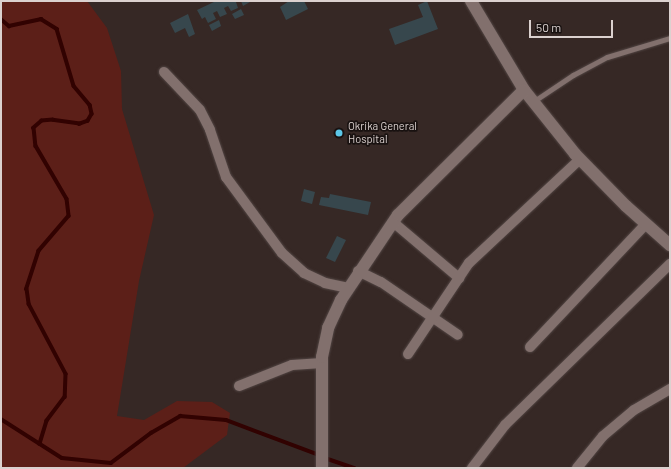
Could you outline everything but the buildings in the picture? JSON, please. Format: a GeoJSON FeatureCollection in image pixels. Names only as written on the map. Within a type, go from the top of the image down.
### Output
{"type":"FeatureCollection","features":[{"type":"Feature","properties":{"kind":"street"},"geometry":{"type":"LineString","coordinates":[[471,1],[524,90],[580,159],[646,224],[670,245]]}},
{"type":"Feature","properties":{"kind":"street"},"geometry":{"type":"LineString","coordinates":[[164,72],[200,110],[210,130],[226,177],[282,252],[304,273],[325,283],[348,288]]}},
{"type":"Feature","properties":{"kind":"street"},"geometry":{"type":"LineString","coordinates":[[322,466],[320,450],[322,363],[328,328],[348,288],[358,271],[393,222],[439,172],[524,90]]}},
{"type":"Feature","properties":{"kind":"street"},"geometry":{"type":"LineString","coordinates":[[408,354],[469,263],[580,159]]}},
{"type":"Feature","properties":{"kind":"street"},"geometry":{"type":"LineString","coordinates":[[393,222],[459,278]]}},
{"type":"Feature","properties":{"kind":"street"},"geometry":{"type":"LineString","coordinates":[[530,347],[646,224]]}},
{"type":"Feature","properties":{"kind":"street"},"geometry":{"type":"LineString","coordinates":[[472,468],[505,425],[670,264]]}},
{"type":"Feature","properties":{"kind":"street"},"geometry":{"type":"LineString","coordinates":[[358,271],[381,282],[432,319],[458,335]]}},
{"type":"Feature","properties":{"kind":"street"},"geometry":{"type":"LineString","coordinates":[[239,386],[292,365],[322,363]]}},
{"type":"Feature","properties":{"kind":"street"},"geometry":{"type":"LineString","coordinates":[[577,468],[603,436],[634,410],[670,389]]}},
{"type":"Feature","properties":{"kind":"lane"},"geometry":{"type":"LineString","coordinates":[[534,101],[572,75],[607,57],[670,38]]}},
{"type":"Feature","properties":{"kind":"shaded area"},"geometry":{"type":"Polygon","coordinates":[[[1,1],[87,1],[107,28],[121,71],[122,109],[154,215],[139,281],[117,416],[144,420],[177,401],[212,402],[230,413],[227,435],[183,468],[1,468],[1,1]]]}},
{"type":"Feature","properties":{"kind":"waterway"},"geometry":{"type":"LineString","coordinates":[[1,19],[9,26],[41,19],[57,29],[74,86],[90,105],[92,114],[88,121],[80,124],[53,120],[42,121],[34,128],[36,146],[67,199],[69,216],[39,251],[27,289],[29,304],[66,374],[65,397],[47,421],[40,444]]}},
{"type":"Feature","properties":{"kind":"waterway"},"geometry":{"type":"LineString","coordinates":[[1,419],[62,458],[111,463],[151,433],[180,416],[226,420],[319,455]]}},
{"type":"Feature","properties":{"kind":"waterway"},"geometry":{"type":"LineString","coordinates":[[325,458],[354,468]]}},
{"type":"Feature","properties":{"kind":"place","name":"Okrika General Hospital"},"geometry":{"type":"Point","coordinates":[339,133]}}]}
